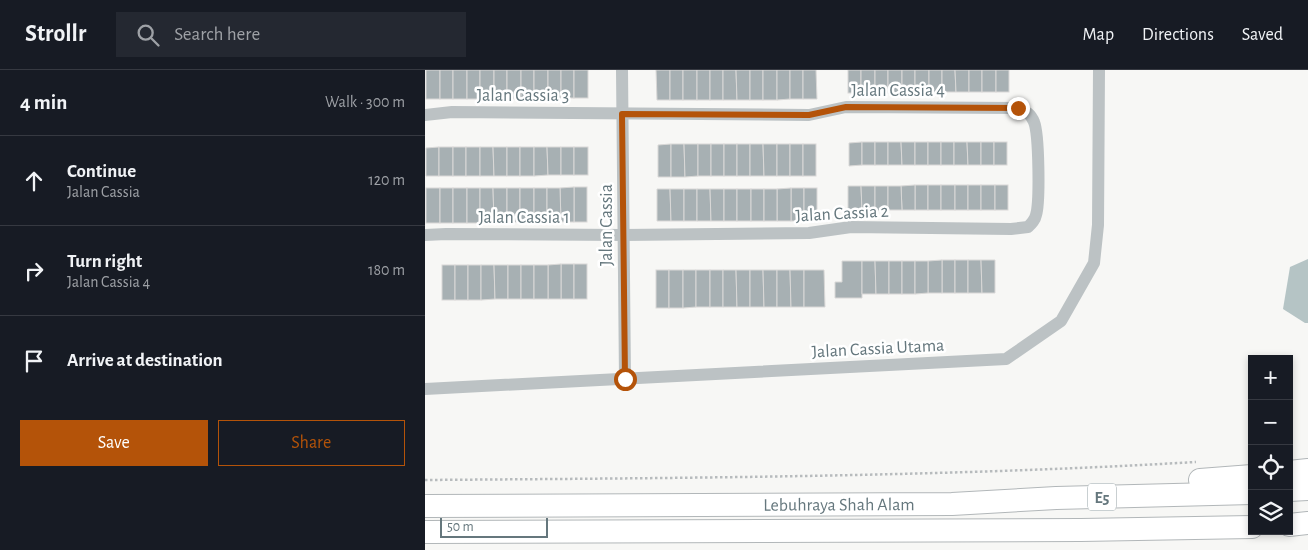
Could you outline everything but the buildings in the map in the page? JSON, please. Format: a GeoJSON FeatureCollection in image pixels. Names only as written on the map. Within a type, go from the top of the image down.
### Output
{"type":"FeatureCollection","features":[{"type":"Feature","properties":{"kind":"highway"},"geometry":{"type":"LineString","coordinates":[[1293,472],[1308,470]]}},
{"type":"Feature","properties":{"kind":"highway"},"geometry":{"type":"LineString","coordinates":[[952,504],[1248,476]]}},
{"type":"Feature","properties":{"kind":"highway"},"geometry":{"type":"LineString","coordinates":[[1293,490],[1308,489]]}},
{"type":"Feature","properties":{"kind":"highway","name":"Lebuhraya Shah Alam"},"geometry":{"type":"LineString","coordinates":[[425,506],[952,504],[1056,498],[1248,493]]}},
{"type":"Feature","properties":{"kind":"highway"},"geometry":{"type":"LineString","coordinates":[[1293,524],[1308,523]]}},
{"type":"Feature","properties":{"kind":"highway","name":"Lebuhraya Shah Alam"},"geometry":{"type":"LineString","coordinates":[[425,532],[1248,528]]}},
{"type":"Feature","properties":{"kind":"street","name":"Jalan Cassia"},"geometry":{"type":"LineString","coordinates":[[622,70],[625,379]]}},
{"type":"Feature","properties":{"kind":"street","name":"Jalan Cassia Utama"},"geometry":{"type":"LineString","coordinates":[[425,389],[1006,359],[1061,321],[1093,263],[1098,225],[1099,70]]}},
{"type":"Feature","properties":{"kind":"street","name":"Jalan Cassia 4"},"geometry":{"type":"LineString","coordinates":[[622,114],[809,115],[846,107],[1018,108],[1027,112],[1035,122],[1038,166]]}},
{"type":"Feature","properties":{"kind":"street","name":"Jalan Cassia 3"},"geometry":{"type":"LineString","coordinates":[[425,115],[452,112],[622,114]]}},
{"type":"Feature","properties":{"kind":"street","name":"Jalan Cassia 2"},"geometry":{"type":"LineString","coordinates":[[623,235],[809,233],[851,227],[1028,228],[1034,222],[1037,213],[1038,166]]}},
{"type":"Feature","properties":{"kind":"street","name":"Jalan Cassia 1"},"geometry":{"type":"LineString","coordinates":[[425,235],[623,235]]}},
{"type":"Feature","properties":{"kind":"path"},"geometry":{"type":"LineString","coordinates":[[425,480],[886,474],[1083,468],[1202,461]]}},
{"type":"Feature","properties":{"kind":"shaded area"},"geometry":{"type":"Polygon","coordinates":[[[1308,259],[1308,323],[1305,323],[1283,309],[1290,267],[1308,259]]]}},
{"type":"Feature","properties":{"kind":"route"},"geometry":{"type":"LineString","coordinates":[[625,379],[622,114],[809,115],[846,107],[1018,108]]}}]}
